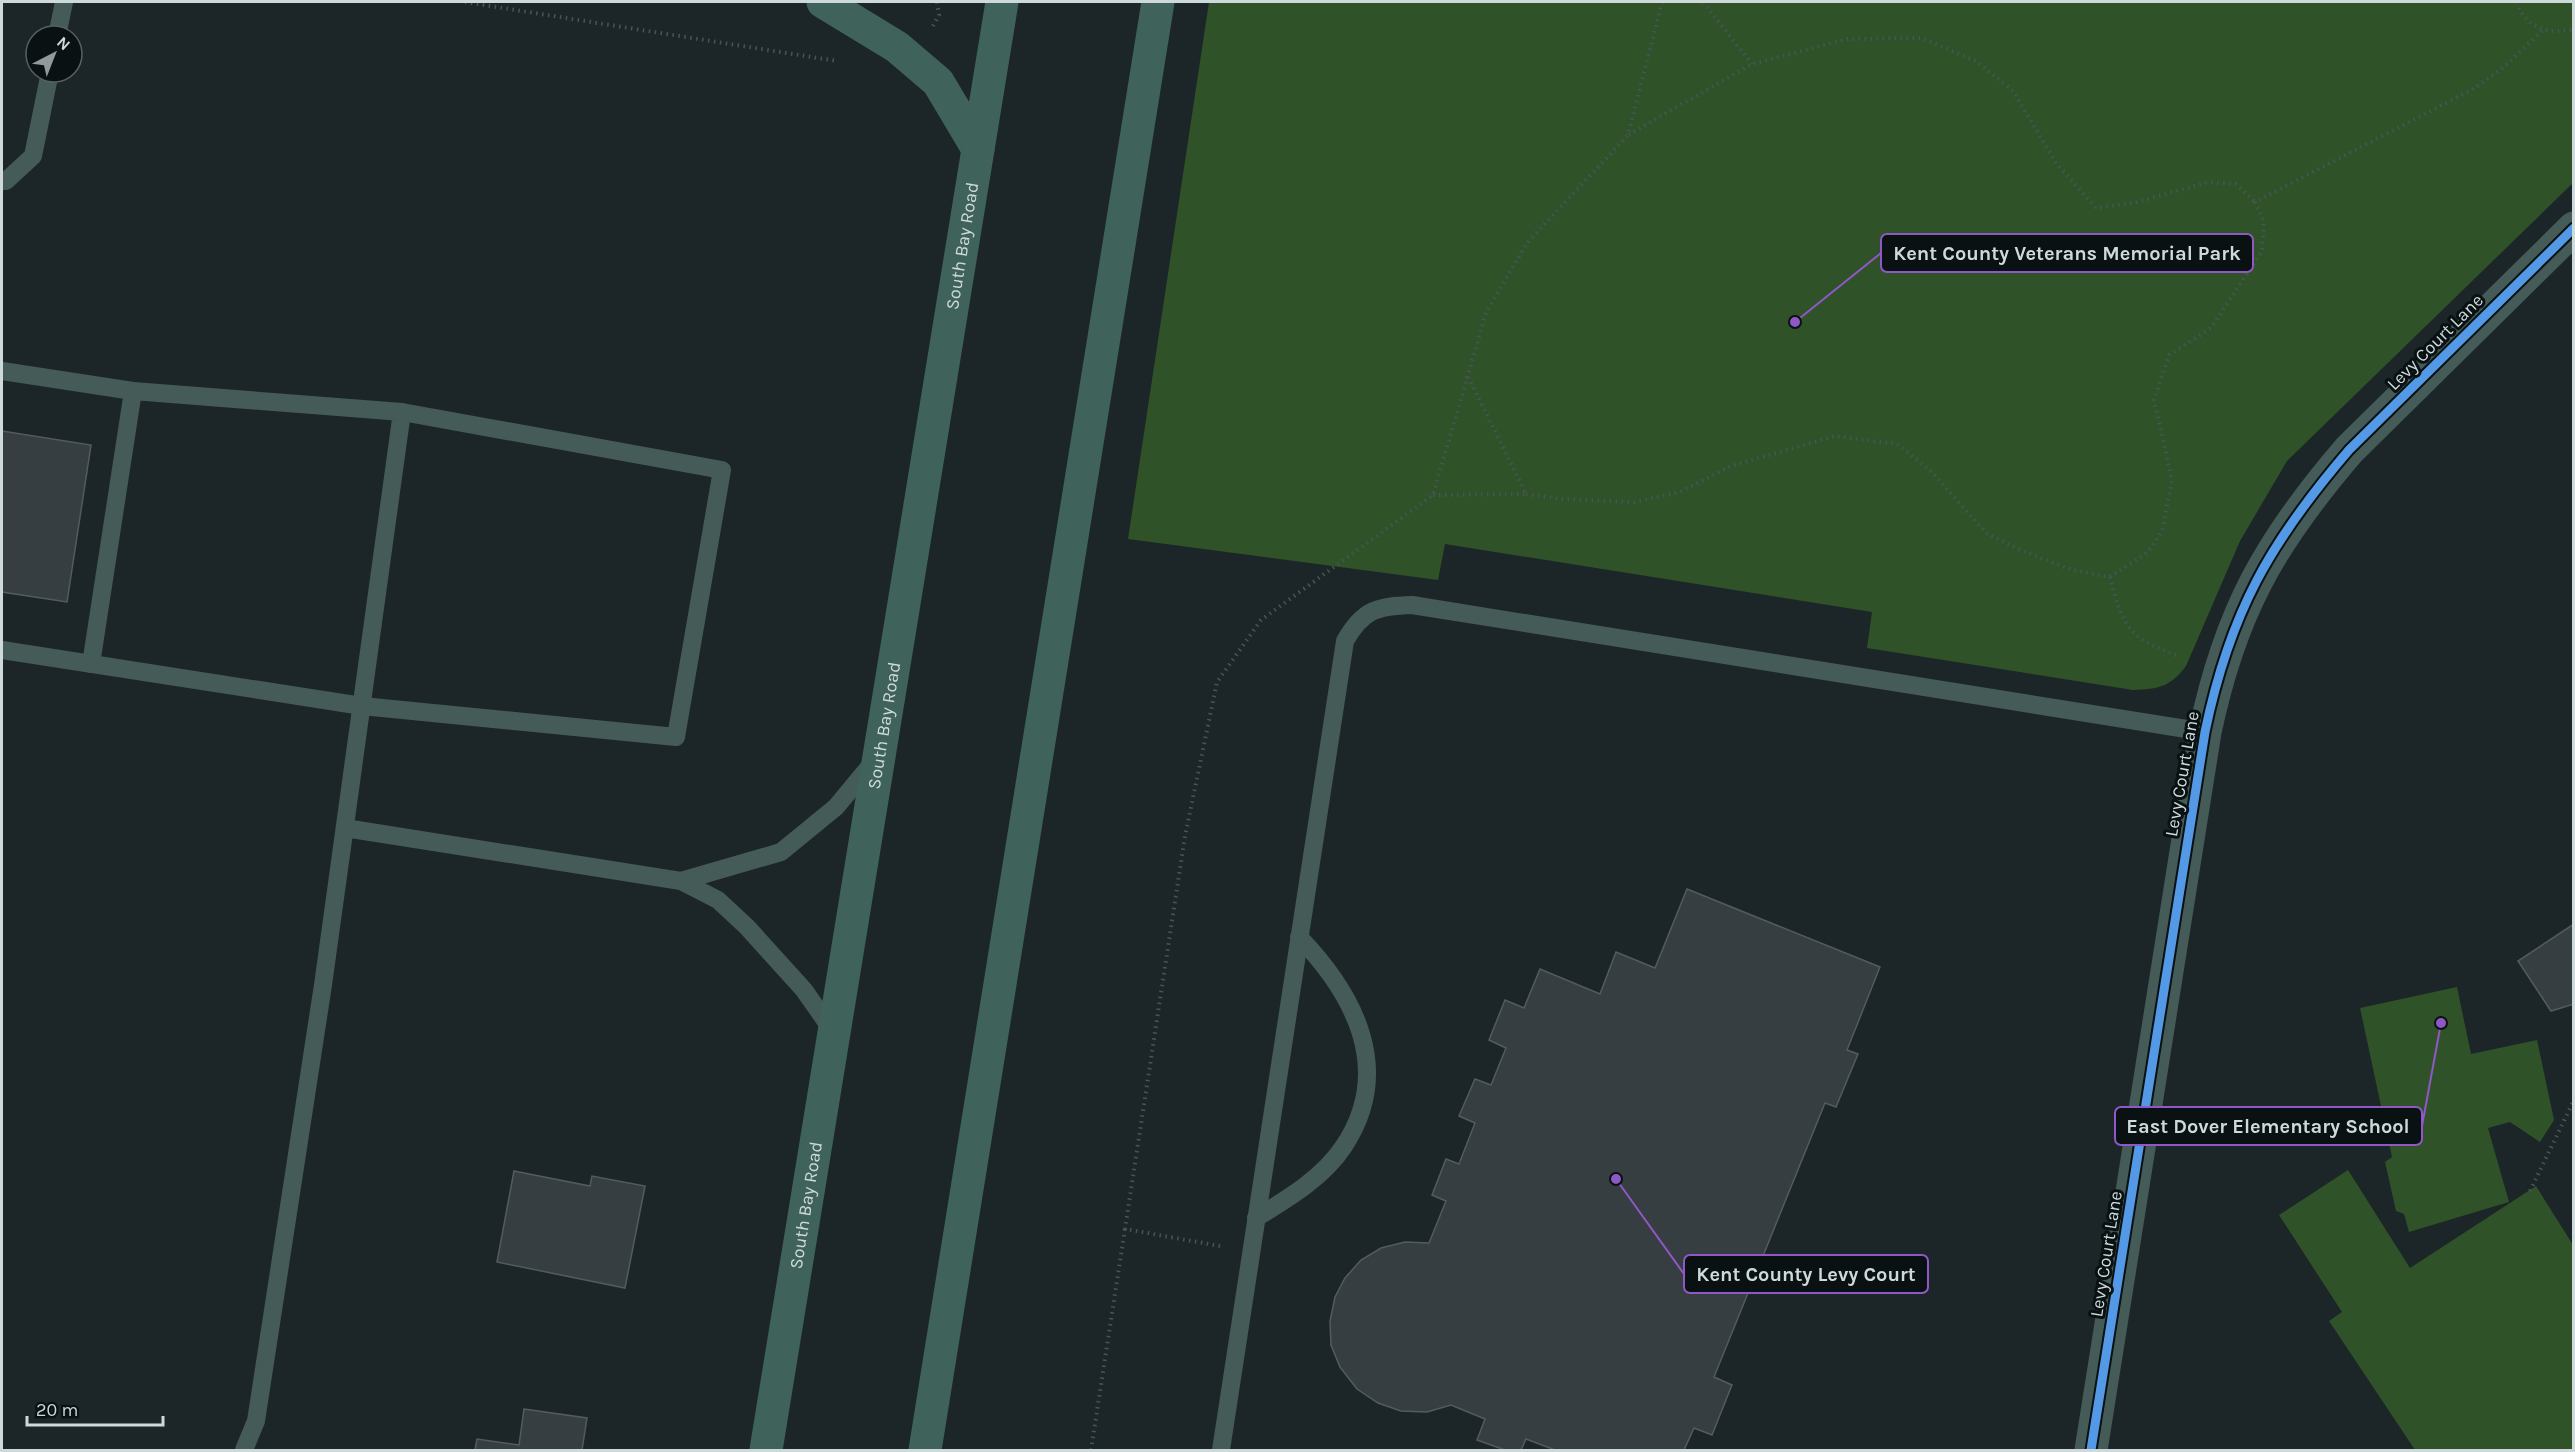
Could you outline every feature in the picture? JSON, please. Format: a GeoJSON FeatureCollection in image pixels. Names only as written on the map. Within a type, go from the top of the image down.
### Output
{"type":"FeatureCollection","features":[{"type":"Feature","properties":{"kind":"highway"},"geometry":{"type":"LineString","coordinates":[[823,2],[897,47],[938,82],[978,149]]}},
{"type":"Feature","properties":{"kind":"highway","name":"South Bay Road"},"geometry":{"type":"LineString","coordinates":[[766,1450],[1002,2]]}},
{"type":"Feature","properties":{"kind":"highway"},"geometry":{"type":"LineString","coordinates":[[926,1450],[1158,2]]}},
{"type":"Feature","properties":{"kind":"street","name":"Levy Court Lane"},"geometry":{"type":"LineString","coordinates":[[2091,1450],[2205,732],[2216,681],[2236,621],[2258,575],[2291,522],[2316,488],[2349,450],[2574,228]]}},
{"type":"Feature","properties":{"kind":"lane"},"geometry":{"type":"LineString","coordinates":[[59,24],[64,2]]}},
{"type":"Feature","properties":{"kind":"lane"},"geometry":{"type":"LineString","coordinates":[[2,181],[6,181],[33,156],[48,84]]}},
{"type":"Feature","properties":{"kind":"lane"},"geometry":{"type":"LineString","coordinates":[[2,371],[133,391],[402,412],[722,470],[676,736],[362,706],[2,650]]}},
{"type":"Feature","properties":{"kind":"lane"},"geometry":{"type":"LineString","coordinates":[[91,664],[133,391]]}},
{"type":"Feature","properties":{"kind":"lane"},"geometry":{"type":"LineString","coordinates":[[244,1450],[256,1422],[323,986],[402,412]]}},
{"type":"Feature","properties":{"kind":"lane"},"geometry":{"type":"LineString","coordinates":[[1221,1450],[1345,640],[1354,626],[1367,615],[1384,606],[1424,607],[2205,732]]}},
{"type":"Feature","properties":{"kind":"lane"},"geometry":{"type":"LineString","coordinates":[[681,882],[781,852],[836,807],[879,755]]}},
{"type":"Feature","properties":{"kind":"lane"},"geometry":{"type":"LineString","coordinates":[[345,828],[681,882],[718,900],[747,927],[804,990],[834,1033]]}},
{"type":"Feature","properties":{"kind":"lane"},"geometry":{"type":"LineString","coordinates":[[1256,1218],[1287,1200],[1322,1171],[1343,1147],[1358,1122],[1365,1094],[1367,1064],[1362,1035],[1353,1008],[1323,962],[1299,937]]}},
{"type":"Feature","properties":{"kind":"path"},"geometry":{"type":"LineString","coordinates":[[465,2],[846,63]]}},
{"type":"Feature","properties":{"kind":"path"},"geometry":{"type":"LineString","coordinates":[[937,2],[939,15]]}},
{"type":"Feature","properties":{"kind":"path"},"geometry":{"type":"LineString","coordinates":[[1433,495],[1526,494],[1561,499],[1635,502],[1680,492],[1731,466],[1835,436],[1896,444],[1930,470],[1986,533],[2025,552],[2072,570],[2110,577],[2148,552],[2162,531],[2172,480],[2154,400],[2169,355],[2211,328],[2262,251],[2264,222],[2255,202],[2236,184],[2209,182],[2136,202],[2096,208],[2056,163],[2013,91],[1976,62],[1922,38],[1847,39],[1752,64],[1628,135],[1662,2]]}},
{"type":"Feature","properties":{"kind":"path"},"geometry":{"type":"LineString","coordinates":[[1703,2],[1752,64]]}},
{"type":"Feature","properties":{"kind":"path"},"geometry":{"type":"LineString","coordinates":[[2517,2],[2528,21],[2543,30],[2559,33],[2574,29]]}},
{"type":"Feature","properties":{"kind":"path"},"geometry":{"type":"LineString","coordinates":[[2255,202],[2475,88],[2504,68],[2543,30]]}},
{"type":"Feature","properties":{"kind":"path"},"geometry":{"type":"LineString","coordinates":[[1467,375],[1526,494]]}},
{"type":"Feature","properties":{"kind":"path"},"geometry":{"type":"LineString","coordinates":[[2110,577],[2120,615],[2132,631],[2149,645],[2176,656]]}},
{"type":"Feature","properties":{"kind":"path"},"geometry":{"type":"LineString","coordinates":[[2530,1191],[2574,1100]]}},
{"type":"Feature","properties":{"kind":"path"},"geometry":{"type":"LineString","coordinates":[[1091,1450],[1125,1229]]}},
{"type":"Feature","properties":{"kind":"green space"},"geometry":{"type":"Polygon","coordinates":[[[1209,2],[2573,2],[2573,183],[2287,461],[2240,541],[2186,666],[2175,678],[2163,686],[2133,690],[1867,648],[1872,612],[1445,544],[1438,580],[1128,539],[1209,2]]]}},
{"type":"Feature","properties":{"kind":"green space"},"geometry":{"type":"Polygon","coordinates":[[[2457,987],[2471,1054],[2537,1040],[2554,1120],[2540,1142],[2510,1122],[2488,1128],[2509,1202],[2409,1232],[2404,1214],[2396,1211],[2385,1162],[2392,1157],[2360,1008],[2457,987]]]}},
{"type":"Feature","properties":{"kind":"green space"},"geometry":{"type":"Polygon","coordinates":[[[2348,1170],[2410,1268],[2536,1186],[2573,1245],[2573,1450],[2415,1450],[2329,1321],[2342,1312],[2279,1215],[2348,1170]]]}},
{"type":"Feature","properties":{"kind":"building"},"geometry":{"type":"Polygon","coordinates":[[[2,431],[91,445],[67,602],[2,592],[2,431]]]}},
{"type":"Feature","properties":{"kind":"building"},"geometry":{"type":"Polygon","coordinates":[[[1687,889],[1880,967],[1847,1050],[1858,1054],[1836,1107],[1825,1103],[1714,1377],[1732,1385],[1712,1435],[1694,1428],[1684,1450],[1555,1450],[1526,1439],[1521,1450],[1505,1450],[1477,1440],[1485,1419],[1451,1405],[1427,1412],[1401,1411],[1378,1403],[1357,1389],[1340,1367],[1331,1345],[1330,1321],[1335,1297],[1345,1278],[1361,1260],[1381,1248],[1405,1242],[1429,1243],[1446,1201],[1432,1195],[1446,1159],[1459,1164],[1475,1123],[1459,1116],[1475,1079],[1491,1085],[1506,1048],[1489,1040],[1505,1000],[1524,1008],[1540,969],[1600,994],[1616,952],[1655,968],[1687,889]]]}},
{"type":"Feature","properties":{"kind":"building"},"geometry":{"type":"Polygon","coordinates":[[[2574,924],[2574,1004],[2551,1011],[2518,961],[2574,924]]]}},
{"type":"Feature","properties":{"kind":"building"},"geometry":{"type":"Polygon","coordinates":[[[514,1171],[590,1186],[592,1176],[645,1186],[625,1288],[497,1262],[514,1171]]]}},
{"type":"Feature","properties":{"kind":"building"},"geometry":{"type":"Polygon","coordinates":[[[524,1409],[587,1418],[582,1450],[475,1450],[477,1439],[519,1445],[524,1409]]]}},
{"type":"Feature","properties":{"kind":"cycle path"},"geometry":{"type":"LineString","coordinates":[[2091,1450],[2205,732],[2215,689],[2241,614],[2275,548],[2321,484],[2349,450],[2574,228]]}},
{"type":"Feature","properties":{"kind":"place","name":"Kent County Veterans Memorial Park"},"geometry":{"type":"Point","coordinates":[1795,322]}},
{"type":"Feature","properties":{"kind":"place","name":"East Dover Elementary School"},"geometry":{"type":"Point","coordinates":[2441,1023]}},
{"type":"Feature","properties":{"kind":"place","name":"Kent County Levy Court"},"geometry":{"type":"Point","coordinates":[1616,1179]}}]}
